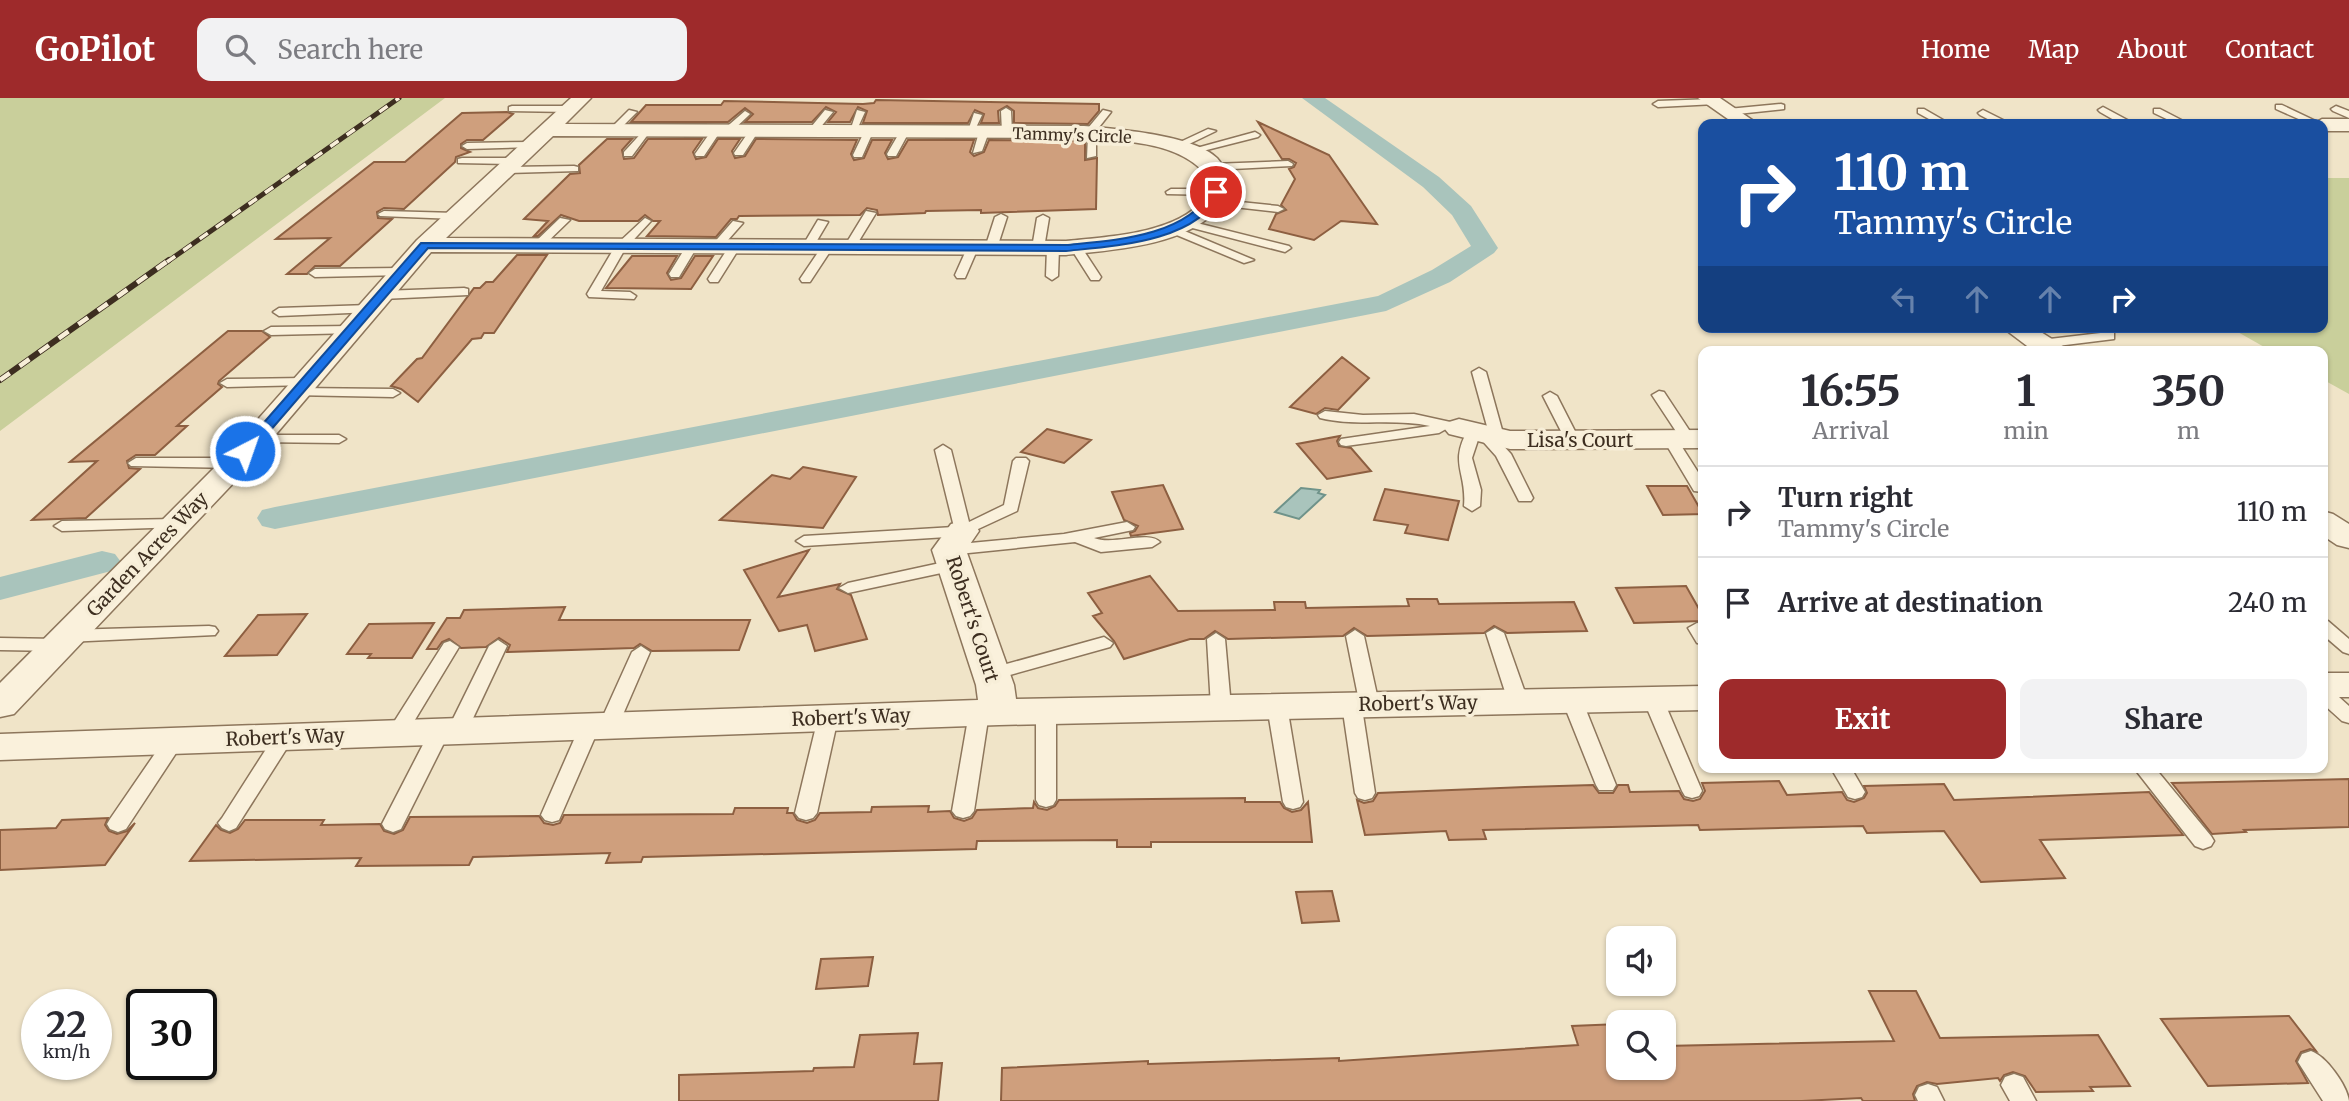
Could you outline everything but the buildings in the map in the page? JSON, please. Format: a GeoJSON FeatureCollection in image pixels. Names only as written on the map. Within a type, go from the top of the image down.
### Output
{"type":"FeatureCollection","features":[{"type":"Feature","properties":{"kind":"street","name":"Garden Acres Way"},"geometry":{"type":"LineString","coordinates":[[0,705],[235,463],[425,245],[578,102]]}},
{"type":"Feature","properties":{"kind":"street"},"geometry":{"type":"LineString","coordinates":[[1716,104],[1740,119]]}},
{"type":"Feature","properties":{"kind":"street","name":"Tammy's Circle"},"geometry":{"type":"LineString","coordinates":[[525,152],[613,131],[720,132],[749,123],[812,132],[860,125],[904,132],[977,132],[1007,122],[1133,136],[1181,149],[1208,161],[1213,167]]}},
{"type":"Feature","properties":{"kind":"street"},"geometry":{"type":"LineString","coordinates":[[2328,125],[2349,125]]}},
{"type":"Feature","properties":{"kind":"street"},"geometry":{"type":"LineString","coordinates":[[425,245],[1076,247],[1123,242],[1178,226],[1214,197],[1222,181],[1213,167]]}},
{"type":"Feature","properties":{"kind":"street"},"geometry":{"type":"LineString","coordinates":[[2024,333],[2045,346]]}},
{"type":"Feature","properties":{"kind":"street","name":"Lisa's Court"},"geometry":{"type":"LineString","coordinates":[[1479,432],[1510,440],[1687,439]]}},
{"type":"Feature","properties":{"kind":"street"},"geometry":{"type":"LineString","coordinates":[[2328,525],[2349,538]]}},
{"type":"Feature","properties":{"kind":"street","name":"Robert's Court"},"geometry":{"type":"LineString","coordinates":[[955,549],[992,674],[989,712]]}},
{"type":"Feature","properties":{"kind":"street","name":"Robert's Way"},"geometry":{"type":"LineString","coordinates":[[0,747],[989,712],[1698,698]]}},
{"type":"Feature","properties":{"kind":"lane"},"geometry":{"type":"LineString","coordinates":[[532,99],[578,102]]}},
{"type":"Feature","properties":{"kind":"lane"},"geometry":{"type":"LineString","coordinates":[[512,108],[578,102]]}},
{"type":"Feature","properties":{"kind":"lane"},"geometry":{"type":"LineString","coordinates":[[1658,104],[1780,107]]}},
{"type":"Feature","properties":{"kind":"lane"},"geometry":{"type":"LineString","coordinates":[[2279,107],[2306,119]]}},
{"type":"Feature","properties":{"kind":"lane"},"geometry":{"type":"LineString","coordinates":[[2336,109],[2349,115]]}},
{"type":"Feature","properties":{"kind":"lane"},"geometry":{"type":"LineString","coordinates":[[2103,110],[2119,119]]}},
{"type":"Feature","properties":{"kind":"lane"},"geometry":{"type":"LineString","coordinates":[[1921,111],[1936,119]]}},
{"type":"Feature","properties":{"kind":"lane"},"geometry":{"type":"LineString","coordinates":[[2157,111],[2174,119]]}},
{"type":"Feature","properties":{"kind":"lane"},"geometry":{"type":"LineString","coordinates":[[613,131],[632,112]]}},
{"type":"Feature","properties":{"kind":"lane"},"geometry":{"type":"LineString","coordinates":[[812,132],[828,112]]}},
{"type":"Feature","properties":{"kind":"lane"},"geometry":{"type":"LineString","coordinates":[[1091,156],[1091,133],[1106,112]]}},
{"type":"Feature","properties":{"kind":"lane"},"geometry":{"type":"LineString","coordinates":[[1983,113],[1994,119]]}},
{"type":"Feature","properties":{"kind":"lane"},"geometry":{"type":"LineString","coordinates":[[739,153],[749,123]]}},
{"type":"Feature","properties":{"kind":"lane"},"geometry":{"type":"LineString","coordinates":[[858,155],[860,125]]}},
{"type":"Feature","properties":{"kind":"lane"},"geometry":{"type":"LineString","coordinates":[[628,154],[646,131]]}},
{"type":"Feature","properties":{"kind":"lane"},"geometry":{"type":"LineString","coordinates":[[1181,149],[1211,131]]}},
{"type":"Feature","properties":{"kind":"lane"},"geometry":{"type":"LineString","coordinates":[[700,154],[720,132]]}},
{"type":"Feature","properties":{"kind":"lane"},"geometry":{"type":"LineString","coordinates":[[891,154],[904,132]]}},
{"type":"Feature","properties":{"kind":"lane"},"geometry":{"type":"LineString","coordinates":[[1181,149],[1255,135]]}},
{"type":"Feature","properties":{"kind":"lane"},"geometry":{"type":"LineString","coordinates":[[467,146],[525,152],[546,170],[574,169]]}},
{"type":"Feature","properties":{"kind":"lane"},"geometry":{"type":"LineString","coordinates":[[462,161],[525,152]]}},
{"type":"Feature","properties":{"kind":"lane"},"geometry":{"type":"LineString","coordinates":[[1213,167],[1289,164]]}},
{"type":"Feature","properties":{"kind":"lane"},"geometry":{"type":"LineString","coordinates":[[546,170],[544,173],[557,178]]}},
{"type":"Feature","properties":{"kind":"lane"},"geometry":{"type":"LineString","coordinates":[[1171,192],[1278,209]]}},
{"type":"Feature","properties":{"kind":"lane"},"geometry":{"type":"LineString","coordinates":[[399,204],[463,210]]}},
{"type":"Feature","properties":{"kind":"lane"},"geometry":{"type":"LineString","coordinates":[[384,214],[463,210]]}},
{"type":"Feature","properties":{"kind":"lane"},"geometry":{"type":"LineString","coordinates":[[850,247],[870,213]]}},
{"type":"Feature","properties":{"kind":"lane"},"geometry":{"type":"LineString","coordinates":[[961,275],[1001,217]]}},
{"type":"Feature","properties":{"kind":"lane"},"geometry":{"type":"LineString","coordinates":[[1043,218],[1045,248],[1052,276]]}},
{"type":"Feature","properties":{"kind":"lane"},"geometry":{"type":"LineString","coordinates":[[536,247],[564,220]]}},
{"type":"Feature","properties":{"kind":"lane"},"geometry":{"type":"LineString","coordinates":[[630,296],[593,294],[620,247],[645,221]]}},
{"type":"Feature","properties":{"kind":"lane"},"geometry":{"type":"LineString","coordinates":[[806,279],[822,222]]}},
{"type":"Feature","properties":{"kind":"lane"},"geometry":{"type":"LineString","coordinates":[[714,279],[737,223]]}},
{"type":"Feature","properties":{"kind":"lane"},"geometry":{"type":"LineString","coordinates":[[1178,226],[1284,248]]}},
{"type":"Feature","properties":{"kind":"lane"},"geometry":{"type":"LineString","coordinates":[[1178,226],[1248,260]]}},
{"type":"Feature","properties":{"kind":"lane"},"geometry":{"type":"LineString","coordinates":[[675,274],[691,247]]}},
{"type":"Feature","properties":{"kind":"lane"},"geometry":{"type":"LineString","coordinates":[[1076,247],[1095,277]]}},
{"type":"Feature","properties":{"kind":"lane"},"geometry":{"type":"LineString","coordinates":[[315,273],[401,272]]}},
{"type":"Feature","properties":{"kind":"lane"},"geometry":{"type":"LineString","coordinates":[[271,331],[464,292]]}},
{"type":"Feature","properties":{"kind":"lane"},"geometry":{"type":"LineString","coordinates":[[279,312],[367,311]]}},
{"type":"Feature","properties":{"kind":"lane"},"geometry":{"type":"LineString","coordinates":[[2058,346],[2109,336]]}},
{"type":"Feature","properties":{"kind":"lane"},"geometry":{"type":"LineString","coordinates":[[1472,506],[1473,490],[1464,458],[1479,432],[1479,372]]}},
{"type":"Feature","properties":{"kind":"lane"},"geometry":{"type":"LineString","coordinates":[[227,383],[393,393]]}},
{"type":"Feature","properties":{"kind":"lane"},"geometry":{"type":"LineString","coordinates":[[1659,395],[1687,439],[1698,480]]}},
{"type":"Feature","properties":{"kind":"lane"},"geometry":{"type":"LineString","coordinates":[[1550,396],[1573,441]]}},
{"type":"Feature","properties":{"kind":"lane"},"geometry":{"type":"LineString","coordinates":[[1325,415],[1363,419],[1414,418],[1479,432],[1503,454],[1525,498]]}},
{"type":"Feature","properties":{"kind":"lane"},"geometry":{"type":"LineString","coordinates":[[1346,442],[1479,432]]}},
{"type":"Feature","properties":{"kind":"lane"},"geometry":{"type":"LineString","coordinates":[[256,439],[339,439]]}},
{"type":"Feature","properties":{"kind":"lane"},"geometry":{"type":"LineString","coordinates":[[943,450],[955,549]]}},
{"type":"Feature","properties":{"kind":"lane"},"geometry":{"type":"LineString","coordinates":[[848,588],[955,549],[1012,508],[1021,461]]}},
{"type":"Feature","properties":{"kind":"lane"},"geometry":{"type":"LineString","coordinates":[[136,463],[235,463]]}},
{"type":"Feature","properties":{"kind":"lane"},"geometry":{"type":"LineString","coordinates":[[62,526],[176,524]]}},
{"type":"Feature","properties":{"kind":"lane"},"geometry":{"type":"LineString","coordinates":[[803,541],[955,549],[1075,536],[1127,527]]}},
{"type":"Feature","properties":{"kind":"lane"},"geometry":{"type":"LineString","coordinates":[[1075,536],[1101,547],[1152,542]]}},
{"type":"Feature","properties":{"kind":"lane"},"geometry":{"type":"LineString","coordinates":[[2328,630],[2349,648]]}},
{"type":"Feature","properties":{"kind":"lane"},"geometry":{"type":"LineString","coordinates":[[0,644],[209,631]]}},
{"type":"Feature","properties":{"kind":"lane"},"geometry":{"type":"LineString","coordinates":[[1495,633],[1518,701]]}},
{"type":"Feature","properties":{"kind":"lane"},"geometry":{"type":"LineString","coordinates":[[1355,636],[1365,793]]}},
{"type":"Feature","properties":{"kind":"lane"},"geometry":{"type":"LineString","coordinates":[[1216,639],[1221,707]]}},
{"type":"Feature","properties":{"kind":"lane"},"geometry":{"type":"LineString","coordinates":[[992,674],[1104,643]]}},
{"type":"Feature","properties":{"kind":"lane"},"geometry":{"type":"LineString","coordinates":[[393,824],[498,646]]}},
{"type":"Feature","properties":{"kind":"lane"},"geometry":{"type":"LineString","coordinates":[[397,733],[450,647]]}},
{"type":"Feature","properties":{"kind":"lane"},"geometry":{"type":"LineString","coordinates":[[552,815],[641,652]]}},
{"type":"Feature","properties":{"kind":"lane"},"geometry":{"type":"LineString","coordinates":[[2328,686],[2349,717]]}},
{"type":"Feature","properties":{"kind":"lane"},"geometry":{"type":"LineString","coordinates":[[1653,699],[1692,791]]}},
{"type":"Feature","properties":{"kind":"lane"},"geometry":{"type":"LineString","coordinates":[[1572,700],[1606,785]]}},
{"type":"Feature","properties":{"kind":"lane"},"geometry":{"type":"LineString","coordinates":[[1277,706],[1293,802]]}},
{"type":"Feature","properties":{"kind":"lane"},"geometry":{"type":"LineString","coordinates":[[1046,711],[1046,800]]}},
{"type":"Feature","properties":{"kind":"lane"},"geometry":{"type":"LineString","coordinates":[[963,811],[989,712]]}},
{"type":"Feature","properties":{"kind":"lane"},"geometry":{"type":"LineString","coordinates":[[806,813],[828,718]]}},
{"type":"Feature","properties":{"kind":"lane"},"geometry":{"type":"LineString","coordinates":[[229,824],[284,737]]}},
{"type":"Feature","properties":{"kind":"lane"},"geometry":{"type":"LineString","coordinates":[[118,824],[174,741]]}},
{"type":"Feature","properties":{"kind":"lane"},"geometry":{"type":"LineString","coordinates":[[1844,773],[1855,792]]}},
{"type":"Feature","properties":{"kind":"lane"},"geometry":{"type":"LineString","coordinates":[[2148,773],[2203,841]]}},
{"type":"Feature","properties":{"kind":"lane"},"geometry":{"type":"LineString","coordinates":[[2311,1062],[2338,1101]]}},
{"type":"Feature","properties":{"kind":"green space"},"geometry":{"type":"Polygon","coordinates":[[[0,98],[445,98],[0,431],[0,98]]]}},
{"type":"Feature","properties":{"kind":"green space"},"geometry":{"type":"Polygon","coordinates":[[[2328,178],[2349,178],[2349,394],[2328,382],[2328,346],[2262,346],[2240,333],[2328,333],[2328,178]]]}},
{"type":"Feature","properties":{"kind":"water"},"geometry":{"type":"Polygon","coordinates":[[[1301,488],[1320,490],[1318,493],[1325,495],[1299,519],[1275,512],[1301,488]]]}},
{"type":"Feature","properties":{"kind":"waterway"},"geometry":{"type":"LineString","coordinates":[[275,518],[1386,303],[1441,276],[1485,248],[1462,211],[1431,182],[1312,98]]}},
{"type":"Feature","properties":{"kind":"waterway"},"geometry":{"type":"LineString","coordinates":[[0,589],[102,562]]}},
{"type":"Feature","properties":{"kind":"railway"},"geometry":{"type":"LineString","coordinates":[[167,262],[399,98]]}},
{"type":"Feature","properties":{"kind":"railway"},"geometry":{"type":"LineString","coordinates":[[0,380],[169,260]]}},
{"type":"Feature","properties":{"kind":"route"},"geometry":{"type":"LineString","coordinates":[[245,451],[425,245],[1066,248],[1123,242],[1182,225],[1210,205],[1216,192]]}}]}
